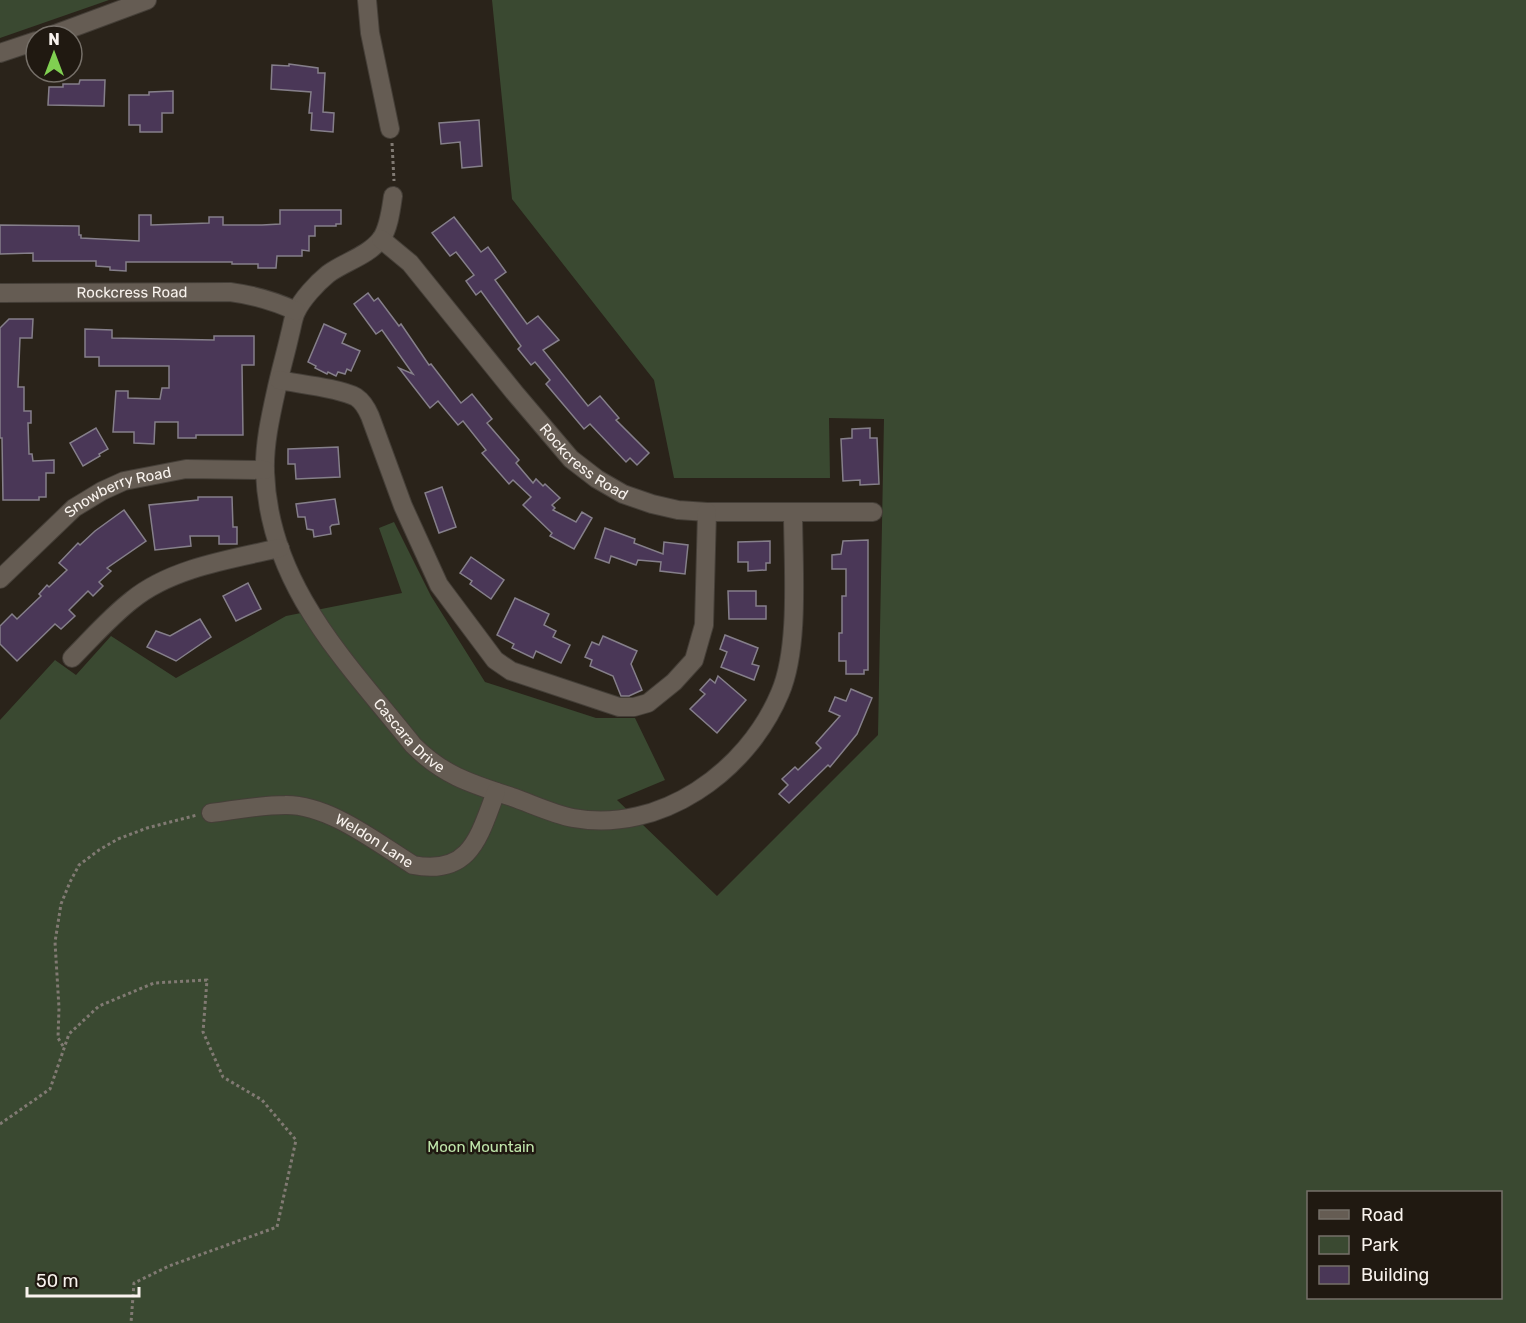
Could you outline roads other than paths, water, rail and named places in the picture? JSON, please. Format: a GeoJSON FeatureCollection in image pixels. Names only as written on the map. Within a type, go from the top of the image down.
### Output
{"type":"FeatureCollection","features":[{"type":"Feature","properties":{"kind":"street"},"geometry":{"type":"LineString","coordinates":[[82,24],[147,0]]}},
{"type":"Feature","properties":{"kind":"street"},"geometry":{"type":"LineString","coordinates":[[367,0],[370,33],[390,129]]}},
{"type":"Feature","properties":{"kind":"street"},"geometry":{"type":"LineString","coordinates":[[0,53],[24,45]]}},
{"type":"Feature","properties":{"kind":"street"},"geometry":{"type":"LineString","coordinates":[[381,239],[389,220],[394,190]]}},
{"type":"Feature","properties":{"kind":"street","name":"Cascara Drive"},"geometry":{"type":"LineString","coordinates":[[381,239],[361,255],[328,274],[310,292],[296,312],[268,434],[265,470],[267,493],[288,573],[319,628],[413,745],[430,762],[450,775],[572,818],[607,820],[645,815],[680,802],[709,783],[739,755],[765,723],[781,692],[789,664],[793,632],[793,512]]}},
{"type":"Feature","properties":{"kind":"street","name":"Rockcress Road"},"geometry":{"type":"LineString","coordinates":[[381,239],[410,263],[571,459],[597,479],[623,494],[669,508],[707,512],[873,512]]}},
{"type":"Feature","properties":{"kind":"street","name":"Rockcress Road"},"geometry":{"type":"LineString","coordinates":[[0,293],[230,292],[267,299],[296,312]]}},
{"type":"Feature","properties":{"kind":"street"},"geometry":{"type":"LineString","coordinates":[[279,380],[346,394],[358,398],[365,407],[403,506],[439,585],[495,660],[511,671],[618,707],[634,708],[648,703],[674,682],[694,660],[704,626],[707,512]]}},
{"type":"Feature","properties":{"kind":"street","name":"Snowberry Road"},"geometry":{"type":"LineString","coordinates":[[2,573],[74,508],[124,481],[186,469],[265,470]]}},
{"type":"Feature","properties":{"kind":"street"},"geometry":{"type":"LineString","coordinates":[[72,658],[132,600],[155,584],[208,564],[280,548]]}},
{"type":"Feature","properties":{"kind":"street","name":"Weldon Lane"},"geometry":{"type":"LineString","coordinates":[[211,813],[285,804],[307,807],[328,813],[413,865],[427,867],[457,862],[471,851],[478,840],[496,792]]}},
{"type":"Feature","properties":{"kind":"park label","name":"Moon Mountain"},"geometry":{"type":"Point","coordinates":[481,1147]}}]}
